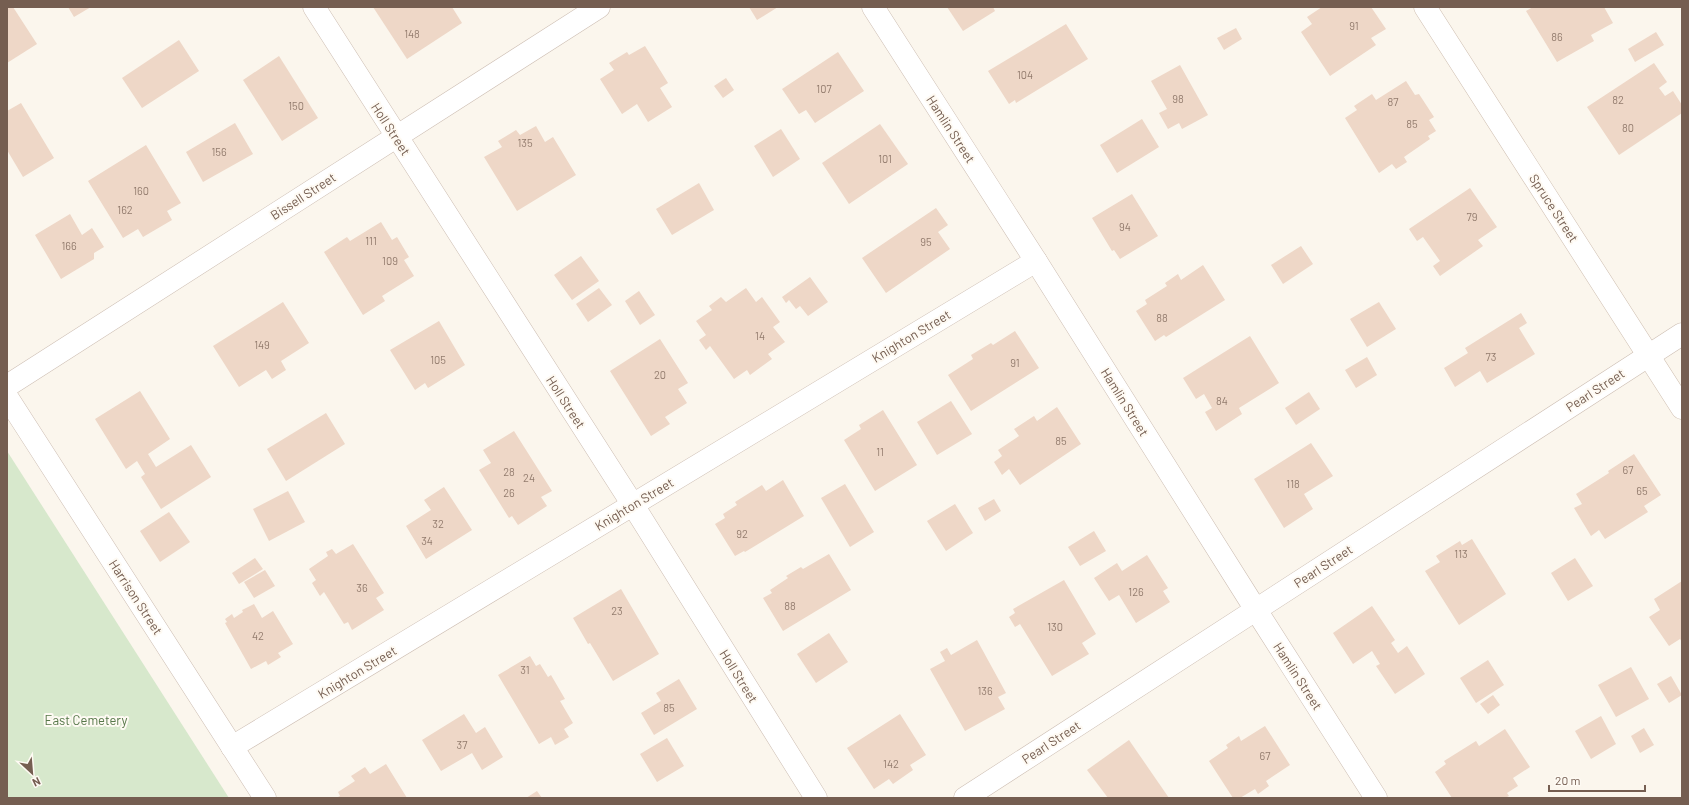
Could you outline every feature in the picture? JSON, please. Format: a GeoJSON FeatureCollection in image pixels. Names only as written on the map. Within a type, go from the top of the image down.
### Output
{"type":"FeatureCollection","features":[{"type":"Feature","properties":{"kind":"street","name":"Holl Street"},"geometry":{"type":"LineString","coordinates":[[314,7],[632,505],[816,798]]}},
{"type":"Feature","properties":{"kind":"street","name":"Bissell Street"},"geometry":{"type":"LineString","coordinates":[[7,386],[599,7]]}},
{"type":"Feature","properties":{"kind":"street","name":"Hamlin Street"},"geometry":{"type":"LineString","coordinates":[[873,7],[1036,261],[1376,798]]}},
{"type":"Feature","properties":{"kind":"street","name":"Spruce Street"},"geometry":{"type":"LineString","coordinates":[[1425,7],[1682,408]]}},
{"type":"Feature","properties":{"kind":"street","name":"Knighton Street"},"geometry":{"type":"LineString","coordinates":[[232,747],[1036,261]]}},
{"type":"Feature","properties":{"kind":"street","name":"Pearl Street"},"geometry":{"type":"LineString","coordinates":[[964,798],[1682,334]]}},
{"type":"Feature","properties":{"kind":"street","name":"Harrison Street"},"geometry":{"type":"LineString","coordinates":[[7,396],[265,798]]}},
{"type":"Feature","properties":{"kind":"green space","name":"East Cemetery"},"geometry":{"type":"Polygon","coordinates":[[[7,451],[229,798],[7,798],[7,451]]]}},
{"type":"Feature","properties":{"kind":"building"},"geometry":{"type":"Polygon","coordinates":[[[7,7],[13,7],[37,44],[7,63],[7,7]]]}},
{"type":"Feature","properties":{"kind":"building"},"geometry":{"type":"Polygon","coordinates":[[[68,7],[91,7],[74,17],[68,7]]]}},
{"type":"Feature","properties":{"kind":"building"},"geometry":{"type":"Polygon","coordinates":[[[373,7],[452,7],[462,23],[407,59],[373,7]]]}},
{"type":"Feature","properties":{"kind":"building"},"geometry":{"type":"Polygon","coordinates":[[[749,7],[778,7],[757,20],[749,7]]]}},
{"type":"Feature","properties":{"kind":"building"},"geometry":{"type":"Polygon","coordinates":[[[947,7],[993,7],[995,11],[963,31],[947,7]]]}},
{"type":"Feature","properties":{"kind":"building"},"geometry":{"type":"Polygon","coordinates":[[[1322,7],[1371,7],[1386,29],[1371,38],[1376,45],[1330,76],[1301,32],[1312,24],[1307,17],[1322,7]]]}},
{"type":"Feature","properties":{"kind":"building"},"geometry":{"type":"Polygon","coordinates":[[[1533,7],[1604,7],[1613,23],[1591,35],[1594,41],[1557,62],[1526,11],[1533,7]]]}},
{"type":"Feature","properties":{"kind":"building"},"geometry":{"type":"Polygon","coordinates":[[[1066,24],[1088,59],[1016,103],[1015,100],[1009,104],[988,71],[1066,24]]]}},
{"type":"Feature","properties":{"kind":"building"},"geometry":{"type":"Polygon","coordinates":[[[1236,28],[1242,39],[1224,50],[1217,38],[1236,28]]]}},
{"type":"Feature","properties":{"kind":"building"},"geometry":{"type":"Polygon","coordinates":[[[1656,32],[1664,45],[1635,62],[1628,49],[1656,32]]]}},
{"type":"Feature","properties":{"kind":"building"},"geometry":{"type":"Polygon","coordinates":[[[179,40],[199,71],[142,108],[122,78],[179,40]]]}},
{"type":"Feature","properties":{"kind":"building"},"geometry":{"type":"Polygon","coordinates":[[[645,46],[668,83],[660,88],[672,107],[648,122],[637,104],[622,114],[600,79],[614,70],[609,63],[627,52],[629,55],[645,46]]]}},
{"type":"Feature","properties":{"kind":"building"},"geometry":{"type":"Polygon","coordinates":[[[838,52],[864,91],[815,123],[806,110],[799,114],[782,89],[838,52]]]}},
{"type":"Feature","properties":{"kind":"building"},"geometry":{"type":"Polygon","coordinates":[[[279,56],[318,118],[282,141],[243,80],[279,56]]]}},
{"type":"Feature","properties":{"kind":"building"},"geometry":{"type":"Polygon","coordinates":[[[1654,63],[1667,82],[1659,88],[1665,96],[1673,91],[1682,105],[1682,113],[1619,155],[1587,107],[1654,63]]]}},
{"type":"Feature","properties":{"kind":"building"},"geometry":{"type":"Polygon","coordinates":[[[1180,65],[1208,115],[1182,129],[1179,123],[1168,129],[1159,113],[1167,109],[1151,81],[1180,65]]]}},
{"type":"Feature","properties":{"kind":"building"},"geometry":{"type":"Polygon","coordinates":[[[726,78],[734,90],[723,98],[714,86],[726,78]]]}},
{"type":"Feature","properties":{"kind":"building"},"geometry":{"type":"Polygon","coordinates":[[[1406,81],[1415,95],[1419,94],[1434,117],[1429,120],[1436,131],[1428,136],[1430,139],[1404,157],[1407,162],[1396,169],[1392,164],[1379,173],[1345,118],[1357,110],[1354,106],[1372,94],[1376,100],[1406,81]]]}},
{"type":"Feature","properties":{"kind":"building"},"geometry":{"type":"Polygon","coordinates":[[[21,103],[54,158],[23,177],[7,150],[7,111],[21,103]]]}},
{"type":"Feature","properties":{"kind":"building"},"geometry":{"type":"Polygon","coordinates":[[[1142,119],[1159,147],[1117,173],[1100,145],[1142,119]]]}},
{"type":"Feature","properties":{"kind":"building"},"geometry":{"type":"Polygon","coordinates":[[[235,123],[253,154],[203,182],[186,152],[235,123]]]}},
{"type":"Feature","properties":{"kind":"building"},"geometry":{"type":"Polygon","coordinates":[[[880,124],[908,164],[849,204],[822,163],[880,124]]]}},
{"type":"Feature","properties":{"kind":"building"},"geometry":{"type":"Polygon","coordinates":[[[536,126],[545,142],[553,137],[576,175],[517,211],[484,157],[502,147],[498,141],[516,130],[520,135],[536,126]]]}},
{"type":"Feature","properties":{"kind":"building"},"geometry":{"type":"Polygon","coordinates":[[[781,129],[800,159],[773,177],[754,146],[781,129]]]}},
{"type":"Feature","properties":{"kind":"building"},"geometry":{"type":"Polygon","coordinates":[[[146,145],[181,203],[167,211],[172,220],[143,237],[138,229],[123,238],[88,181],[146,145]]]}},
{"type":"Feature","properties":{"kind":"building"},"geometry":{"type":"Polygon","coordinates":[[[699,183],[714,210],[672,235],[656,209],[699,183]]]}},
{"type":"Feature","properties":{"kind":"building"},"geometry":{"type":"Polygon","coordinates":[[[1470,188],[1497,227],[1478,240],[1483,246],[1440,276],[1433,266],[1440,261],[1423,237],[1417,241],[1409,229],[1470,188]]]}},
{"type":"Feature","properties":{"kind":"building"},"geometry":{"type":"Polygon","coordinates":[[[1132,194],[1158,236],[1120,259],[1114,250],[1112,251],[1092,218],[1132,194]]]}},
{"type":"Feature","properties":{"kind":"building"},"geometry":{"type":"Polygon","coordinates":[[[936,208],[948,225],[938,232],[950,249],[886,293],[862,258],[936,208]]]}},
{"type":"Feature","properties":{"kind":"building"},"geometry":{"type":"Polygon","coordinates":[[[70,214],[82,235],[92,228],[104,247],[94,253],[94,259],[61,279],[35,235],[70,214]]]}},
{"type":"Feature","properties":{"kind":"building"},"geometry":{"type":"Polygon","coordinates":[[[381,222],[392,240],[397,237],[409,257],[404,260],[414,276],[382,296],[385,301],[363,315],[324,252],[347,237],[350,241],[381,222]]]}},
{"type":"Feature","properties":{"kind":"building"},"geometry":{"type":"Polygon","coordinates":[[[1301,246],[1313,264],[1283,284],[1271,265],[1301,246]]]}},
{"type":"Feature","properties":{"kind":"building"},"geometry":{"type":"Polygon","coordinates":[[[581,256],[599,281],[572,300],[554,275],[581,256]]]}},
{"type":"Feature","properties":{"kind":"building"},"geometry":{"type":"Polygon","coordinates":[[[1203,265],[1225,300],[1166,337],[1164,335],[1155,341],[1136,311],[1147,304],[1145,300],[1167,286],[1165,283],[1178,274],[1181,280],[1203,265]]]}},
{"type":"Feature","properties":{"kind":"building"},"geometry":{"type":"Polygon","coordinates":[[[810,277],[828,302],[808,316],[800,306],[796,309],[789,300],[786,303],[782,297],[810,277]]]}},
{"type":"Feature","properties":{"kind":"building"},"geometry":{"type":"Polygon","coordinates":[[[599,288],[612,305],[588,322],[576,304],[599,288]]]}},
{"type":"Feature","properties":{"kind":"building"},"geometry":{"type":"Polygon","coordinates":[[[746,288],[756,302],[762,297],[780,322],[773,327],[785,342],[768,354],[772,359],[750,375],[747,370],[734,379],[710,346],[706,350],[699,340],[706,335],[696,321],[712,310],[709,306],[721,297],[726,302],[746,288]]]}},
{"type":"Feature","properties":{"kind":"building"},"geometry":{"type":"Polygon","coordinates":[[[639,291],[655,315],[640,325],[625,301],[639,291]]]}},
{"type":"Feature","properties":{"kind":"building"},"geometry":{"type":"Polygon","coordinates":[[[283,302],[309,343],[281,361],[286,370],[272,379],[266,370],[239,387],[213,346],[283,302]]]}},
{"type":"Feature","properties":{"kind":"building"},"geometry":{"type":"Polygon","coordinates":[[[1379,302],[1396,329],[1367,347],[1350,319],[1379,302]]]}},
{"type":"Feature","properties":{"kind":"building"},"geometry":{"type":"Polygon","coordinates":[[[1521,313],[1527,323],[1519,328],[1535,354],[1487,383],[1480,371],[1455,387],[1444,368],[1468,353],[1465,348],[1521,313]]]}},
{"type":"Feature","properties":{"kind":"building"},"geometry":{"type":"Polygon","coordinates":[[[439,321],[465,365],[428,388],[425,383],[415,390],[390,350],[439,321]]]}},
{"type":"Feature","properties":{"kind":"building"},"geometry":{"type":"Polygon","coordinates":[[[1015,331],[1039,368],[971,411],[948,375],[973,359],[971,355],[991,343],[993,345],[1015,331]]]}},
{"type":"Feature","properties":{"kind":"building"},"geometry":{"type":"Polygon","coordinates":[[[1250,336],[1279,383],[1239,408],[1242,414],[1216,431],[1205,412],[1212,408],[1204,394],[1196,399],[1183,378],[1250,336]]]}},
{"type":"Feature","properties":{"kind":"building"},"geometry":{"type":"Polygon","coordinates":[[[660,339],[688,383],[678,389],[687,403],[665,417],[670,424],[651,436],[610,371],[660,339]]]}},
{"type":"Feature","properties":{"kind":"building"},"geometry":{"type":"Polygon","coordinates":[[[1367,357],[1377,375],[1356,388],[1345,370],[1367,357]]]}},
{"type":"Feature","properties":{"kind":"building"},"geometry":{"type":"Polygon","coordinates":[[[140,391],[170,439],[148,454],[156,467],[191,445],[211,477],[161,509],[141,477],[145,474],[137,461],[126,469],[95,419],[140,391]]]}},
{"type":"Feature","properties":{"kind":"building"},"geometry":{"type":"Polygon","coordinates":[[[1309,392],[1320,409],[1296,425],[1285,408],[1309,392]]]}},
{"type":"Feature","properties":{"kind":"building"},"geometry":{"type":"Polygon","coordinates":[[[951,401],[972,434],[937,455],[917,422],[951,401]]]}},
{"type":"Feature","properties":{"kind":"building"},"geometry":{"type":"Polygon","coordinates":[[[1057,407],[1081,444],[1020,485],[1009,469],[1002,475],[994,462],[1002,456],[998,450],[1019,436],[1014,429],[1034,416],[1037,421],[1057,407]]]}},
{"type":"Feature","properties":{"kind":"building"},"geometry":{"type":"Polygon","coordinates":[[[883,410],[917,465],[875,491],[844,440],[861,429],[859,425],[883,410]]]}},
{"type":"Feature","properties":{"kind":"building"},"geometry":{"type":"Polygon","coordinates":[[[326,413],[345,444],[286,481],[267,449],[326,413]]]}},
{"type":"Feature","properties":{"kind":"building"},"geometry":{"type":"Polygon","coordinates":[[[514,431],[552,491],[541,497],[547,506],[518,525],[512,516],[509,518],[479,470],[491,463],[483,450],[514,431]]]}},
{"type":"Feature","properties":{"kind":"building"},"geometry":{"type":"Polygon","coordinates":[[[1311,443],[1333,476],[1304,494],[1313,509],[1284,528],[1254,479],[1311,443]]]}},
{"type":"Feature","properties":{"kind":"building"},"geometry":{"type":"Polygon","coordinates":[[[1634,454],[1661,495],[1644,506],[1648,512],[1605,539],[1599,530],[1591,536],[1574,508],[1582,504],[1576,494],[1609,473],[1608,471],[1634,454]]]}},
{"type":"Feature","properties":{"kind":"building"},"geometry":{"type":"Polygon","coordinates":[[[783,480],[804,516],[745,552],[744,551],[735,556],[715,524],[725,518],[723,514],[737,505],[735,502],[762,485],[766,491],[783,480]]]}},
{"type":"Feature","properties":{"kind":"building"},"geometry":{"type":"Polygon","coordinates":[[[845,484],[874,532],[850,547],[821,498],[845,484]]]}},
{"type":"Feature","properties":{"kind":"building"},"geometry":{"type":"Polygon","coordinates":[[[444,487],[472,530],[426,559],[406,526],[431,510],[424,500],[444,487]]]}},
{"type":"Feature","properties":{"kind":"building"},"geometry":{"type":"Polygon","coordinates":[[[288,491],[305,522],[269,541],[253,509],[288,491]]]}},
{"type":"Feature","properties":{"kind":"building"},"geometry":{"type":"Polygon","coordinates":[[[994,499],[1001,511],[985,521],[978,508],[994,499]]]}},
{"type":"Feature","properties":{"kind":"building"},"geometry":{"type":"Polygon","coordinates":[[[955,504],[973,533],[946,551],[927,521],[955,504]]]}},
{"type":"Feature","properties":{"kind":"building"},"geometry":{"type":"Polygon","coordinates":[[[169,512],[190,542],[160,562],[140,531],[169,512]]]}},
{"type":"Feature","properties":{"kind":"building"},"geometry":{"type":"Polygon","coordinates":[[[1094,531],[1106,551],[1080,566],[1068,547],[1094,531]]]}},
{"type":"Feature","properties":{"kind":"building"},"geometry":{"type":"Polygon","coordinates":[[[1472,539],[1506,594],[1459,625],[1425,571],[1440,562],[1436,556],[1460,541],[1462,545],[1472,539]]]}},
{"type":"Feature","properties":{"kind":"building"},"geometry":{"type":"Polygon","coordinates":[[[353,544],[384,593],[376,598],[384,610],[352,630],[348,622],[344,624],[324,592],[320,596],[312,583],[316,580],[309,569],[328,556],[326,552],[332,549],[336,554],[353,544]]]}},
{"type":"Feature","properties":{"kind":"building"},"geometry":{"type":"Polygon","coordinates":[[[829,554],[851,590],[783,631],[763,598],[772,593],[770,590],[788,578],[786,576],[801,567],[803,569],[829,554]]]}},
{"type":"Feature","properties":{"kind":"building"},"geometry":{"type":"Polygon","coordinates":[[[1147,555],[1168,588],[1163,591],[1170,602],[1136,623],[1119,595],[1109,601],[1094,578],[1117,563],[1122,571],[1147,555]]]}},
{"type":"Feature","properties":{"kind":"building"},"geometry":{"type":"Polygon","coordinates":[[[255,558],[263,569],[239,584],[232,573],[255,558]]]}},
{"type":"Feature","properties":{"kind":"building"},"geometry":{"type":"Polygon","coordinates":[[[1575,558],[1593,586],[1568,601],[1551,573],[1575,558]]]}},
{"type":"Feature","properties":{"kind":"building"},"geometry":{"type":"Polygon","coordinates":[[[265,570],[275,586],[254,598],[244,582],[265,570]]]}},
{"type":"Feature","properties":{"kind":"building"},"geometry":{"type":"Polygon","coordinates":[[[1064,580],[1096,634],[1082,643],[1089,654],[1052,676],[1020,624],[1015,627],[1009,617],[1015,613],[1013,609],[1064,580]]]}},
{"type":"Feature","properties":{"kind":"building"},"geometry":{"type":"Polygon","coordinates":[[[1682,581],[1682,642],[1680,639],[1669,646],[1649,617],[1660,610],[1654,599],[1682,581]]]}},
{"type":"Feature","properties":{"kind":"building"},"geometry":{"type":"Polygon","coordinates":[[[621,589],[659,654],[613,681],[590,643],[588,644],[573,618],[621,589]]]}},
{"type":"Feature","properties":{"kind":"building"},"geometry":{"type":"Polygon","coordinates":[[[254,604],[262,618],[273,611],[293,644],[278,653],[281,657],[268,665],[266,661],[251,669],[225,623],[227,622],[225,619],[232,614],[234,618],[243,612],[242,610],[254,604]]]}},
{"type":"Feature","properties":{"kind":"building"},"geometry":{"type":"Polygon","coordinates":[[[1372,606],[1395,640],[1391,643],[1398,653],[1407,646],[1425,674],[1395,694],[1376,666],[1380,664],[1372,651],[1353,664],[1333,633],[1372,606]]]}},
{"type":"Feature","properties":{"kind":"building"},"geometry":{"type":"Polygon","coordinates":[[[829,633],[848,662],[816,683],[797,654],[829,633]]]}},
{"type":"Feature","properties":{"kind":"building"},"geometry":{"type":"Polygon","coordinates":[[[977,640],[1006,693],[998,697],[1005,709],[965,731],[930,669],[945,661],[940,652],[947,648],[951,655],[977,640]]]}},
{"type":"Feature","properties":{"kind":"building"},"geometry":{"type":"Polygon","coordinates":[[[530,656],[536,666],[540,664],[548,677],[551,675],[565,699],[560,701],[573,723],[564,729],[569,737],[555,745],[551,737],[539,744],[498,675],[530,656]]]}},
{"type":"Feature","properties":{"kind":"building"},"geometry":{"type":"Polygon","coordinates":[[[1488,660],[1504,685],[1476,703],[1460,678],[1488,660]]]}},
{"type":"Feature","properties":{"kind":"building"},"geometry":{"type":"Polygon","coordinates":[[[1631,667],[1649,699],[1616,717],[1598,685],[1631,667]]]}},
{"type":"Feature","properties":{"kind":"building"},"geometry":{"type":"Polygon","coordinates":[[[1671,676],[1682,695],[1669,703],[1657,684],[1671,676]]]}},
{"type":"Feature","properties":{"kind":"building"},"geometry":{"type":"Polygon","coordinates":[[[679,679],[697,709],[654,735],[641,713],[661,701],[656,693],[679,679]]]}},
{"type":"Feature","properties":{"kind":"building"},"geometry":{"type":"Polygon","coordinates":[[[1493,695],[1500,705],[1488,714],[1480,704],[1493,695]]]}},
{"type":"Feature","properties":{"kind":"building"},"geometry":{"type":"Polygon","coordinates":[[[464,714],[476,733],[485,727],[503,757],[482,770],[472,753],[441,771],[422,740],[464,714]]]}},
{"type":"Feature","properties":{"kind":"building"},"geometry":{"type":"Polygon","coordinates":[[[900,714],[926,755],[910,765],[913,770],[893,784],[889,779],[874,789],[847,748],[900,714]]]}},
{"type":"Feature","properties":{"kind":"building"},"geometry":{"type":"Polygon","coordinates":[[[1601,716],[1616,744],[1591,759],[1575,731],[1601,716]]]}},
{"type":"Feature","properties":{"kind":"building"},"geometry":{"type":"Polygon","coordinates":[[[1265,726],[1290,765],[1266,781],[1269,786],[1258,794],[1255,789],[1240,798],[1233,798],[1209,761],[1228,748],[1226,745],[1239,736],[1241,741],[1265,726]]]}},
{"type":"Feature","properties":{"kind":"building"},"geometry":{"type":"Polygon","coordinates":[[[1644,728],[1654,745],[1640,753],[1631,736],[1644,728]]]}},
{"type":"Feature","properties":{"kind":"building"},"geometry":{"type":"Polygon","coordinates":[[[1505,729],[1530,767],[1513,778],[1518,786],[1507,793],[1509,796],[1505,798],[1452,798],[1435,772],[1446,764],[1444,761],[1476,741],[1479,746],[1505,729]]]}},
{"type":"Feature","properties":{"kind":"building"},"geometry":{"type":"Polygon","coordinates":[[[667,738],[684,766],[657,782],[640,754],[667,738]]]}},
{"type":"Feature","properties":{"kind":"building"},"geometry":{"type":"Polygon","coordinates":[[[1129,740],[1169,798],[1108,798],[1087,770],[1129,740]]]}},
{"type":"Feature","properties":{"kind":"building"},"geometry":{"type":"Polygon","coordinates":[[[386,764],[407,798],[336,798],[340,796],[338,792],[355,781],[351,776],[365,767],[370,774],[386,764]]]}},
{"type":"Feature","properties":{"kind":"building"},"geometry":{"type":"Polygon","coordinates":[[[537,791],[542,798],[526,798],[537,791]]]}}]}
